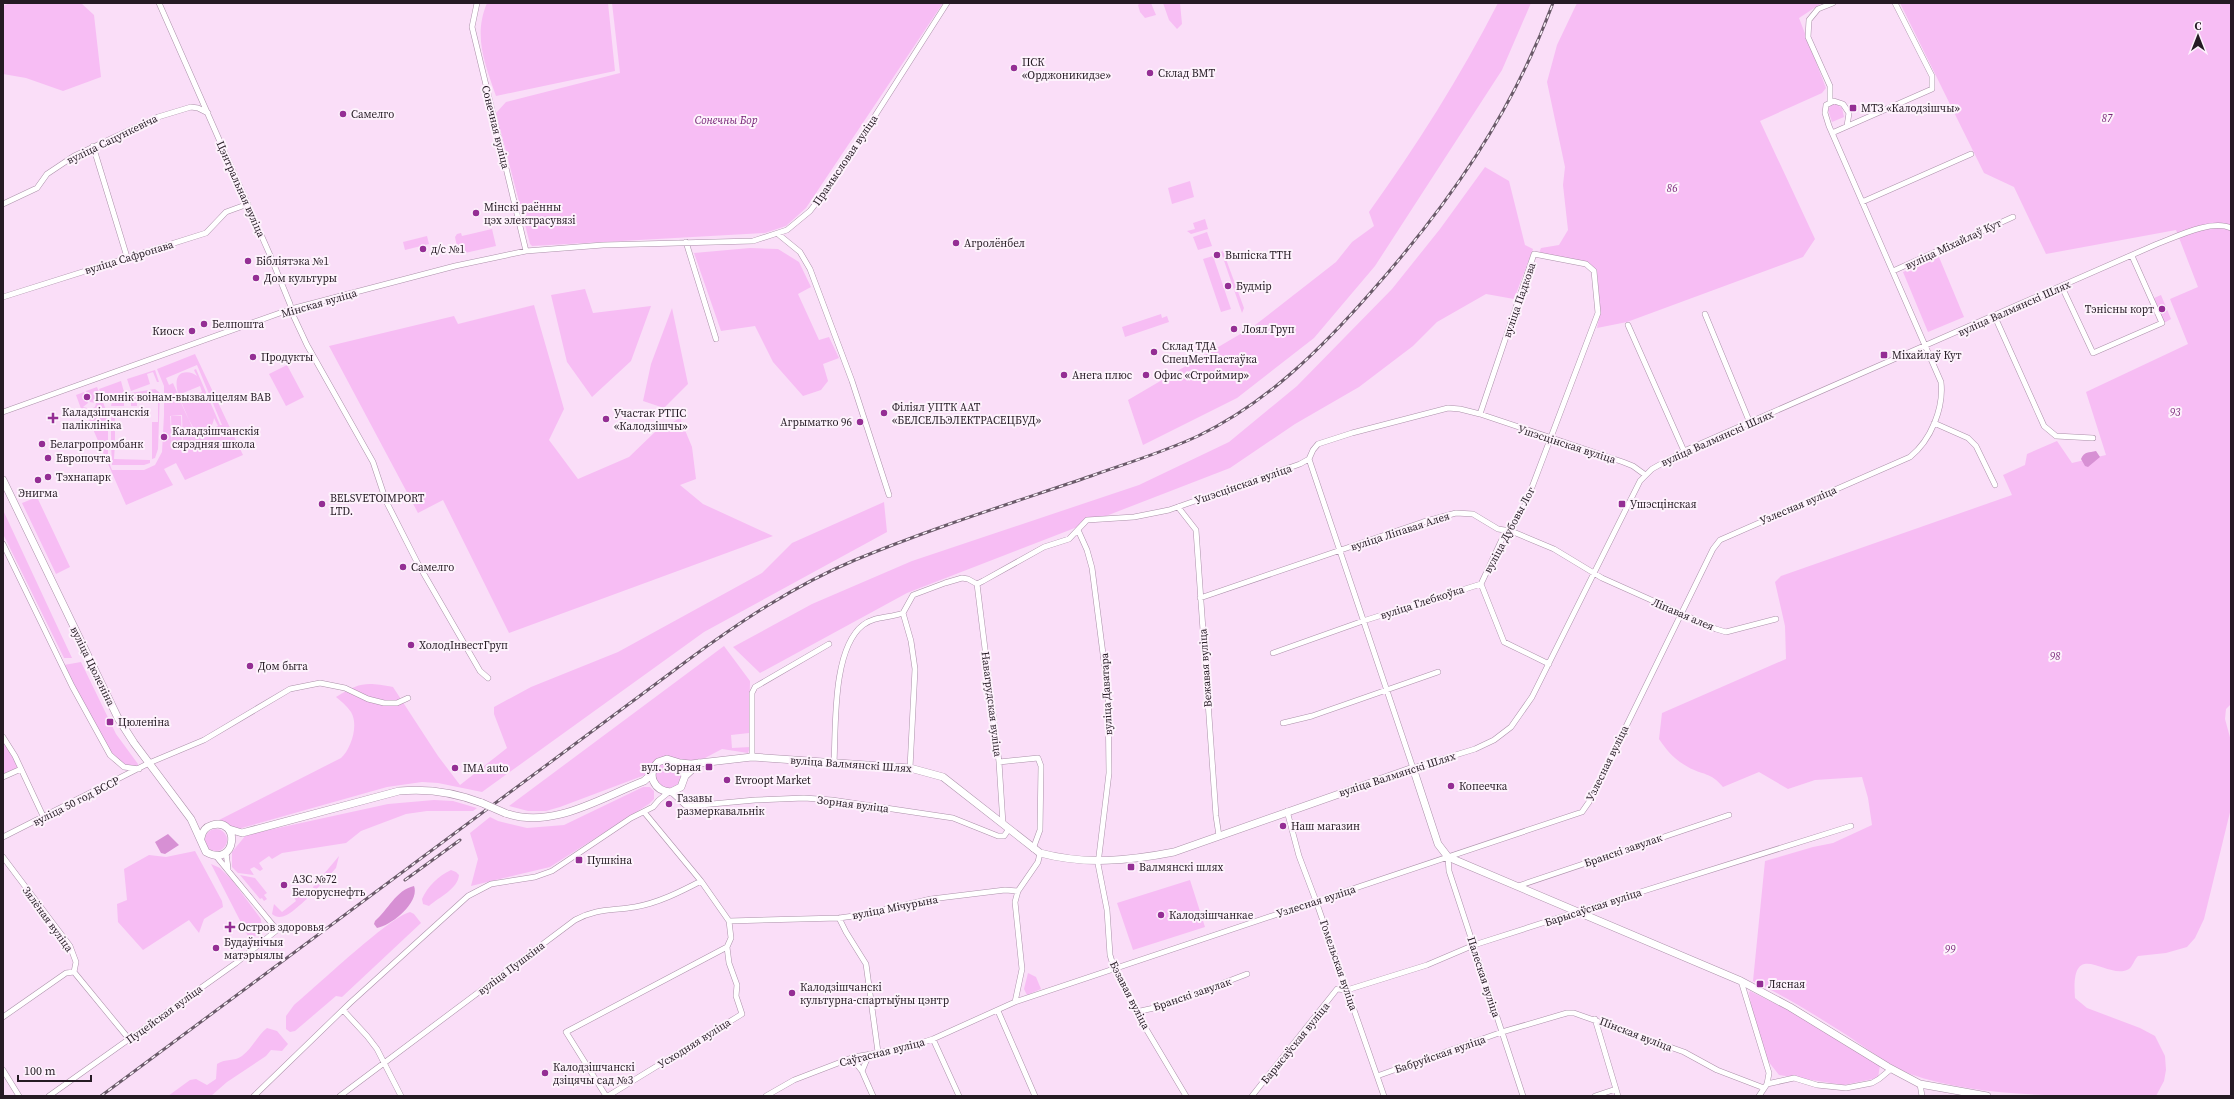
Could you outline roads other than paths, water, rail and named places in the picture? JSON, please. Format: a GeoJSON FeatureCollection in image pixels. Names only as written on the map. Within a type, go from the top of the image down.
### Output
{"type":"FeatureCollection","features":[{"type":"Feature","properties":{"kind":"main road","name":"вуліца Цюленіна"},"geometry":{"type":"LineString","coordinates":[[3,480],[12,502],[118,718],[149,763],[191,819],[201,838],[203,848],[206,852],[216,856]]}},
{"type":"Feature","properties":{"kind":"main road","name":"вуліца Цюленіна"},"geometry":{"type":"LineString","coordinates":[[3,490],[12,502]]}},
{"type":"Feature","properties":{"kind":"main road","name":"вуліца Валмянскі Шлях"},"geometry":{"type":"LineString","coordinates":[[680,764],[752,757],[910,768],[943,777],[1036,851],[1058,858],[1099,861],[1145,858],[1174,852],[1413,768]]}},
{"type":"Feature","properties":{"kind":"main road"},"geometry":{"type":"LineString","coordinates":[[201,838],[205,829],[209,826],[219,824],[228,829],[242,833],[399,791],[419,789],[454,793],[505,813],[525,819],[550,817],[644,781],[652,774],[655,766],[662,760],[672,759],[680,764],[685,776]]}},
{"type":"Feature","properties":{"kind":"main road"},"geometry":{"type":"LineString","coordinates":[[644,781],[670,792],[681,787],[685,776],[699,763]]}},
{"type":"Feature","properties":{"kind":"main road"},"geometry":{"type":"LineString","coordinates":[[1413,768],[1438,844],[1448,857],[1741,981],[1790,1006],[1890,1069],[1920,1084],[1987,1096]]}},
{"type":"Feature","properties":{"kind":"main road"},"geometry":{"type":"LineString","coordinates":[[652,774],[656,786]]}},
{"type":"Feature","properties":{"kind":"main road"},"geometry":{"type":"LineString","coordinates":[[191,819],[209,826]]}},
{"type":"Feature","properties":{"kind":"main road"},"geometry":{"type":"LineString","coordinates":[[228,829],[231,834],[232,844]]}},
{"type":"Feature","properties":{"kind":"main road"},"geometry":{"type":"LineString","coordinates":[[216,856],[226,853],[242,833]]}},
{"type":"Feature","properties":{"kind":"street","name":"Цэнтральная вуліца"},"geometry":{"type":"LineString","coordinates":[[159,3],[248,204],[291,310],[307,345],[373,462],[386,501],[417,562],[480,671],[488,678]]}},
{"type":"Feature","properties":{"kind":"street","name":"Сонечная вуліца"},"geometry":{"type":"LineString","coordinates":[[477,3],[472,27],[526,251]]}},
{"type":"Feature","properties":{"kind":"street","name":"Прамысловая вуліца"},"geometry":{"type":"LineString","coordinates":[[526,251],[686,242],[753,241],[778,234],[797,223],[810,211],[834,180],[947,3]]}},
{"type":"Feature","properties":{"kind":"street","name":"вуліца Міхайлаў Кут"},"geometry":{"type":"LineString","coordinates":[[1834,3],[1818,9],[1809,20],[1808,37],[1830,86],[1830,102],[1824,108],[1824,113],[1862,202],[1927,346]]}},
{"type":"Feature","properties":{"kind":"street"},"geometry":{"type":"LineString","coordinates":[[1832,134],[1932,89],[1932,76],[1895,3]]}},
{"type":"Feature","properties":{"kind":"street"},"geometry":{"type":"LineString","coordinates":[[1830,102],[1839,101],[1847,108],[1849,117],[1847,126]]}},
{"type":"Feature","properties":{"kind":"street","name":"вуліца Сацункевіча"},"geometry":{"type":"LineString","coordinates":[[3,204],[37,188],[47,174],[93,146],[158,117],[180,110],[198,108],[208,113]]}},
{"type":"Feature","properties":{"kind":"street"},"geometry":{"type":"LineString","coordinates":[[93,146],[127,257]]}},
{"type":"Feature","properties":{"kind":"street"},"geometry":{"type":"LineString","coordinates":[[1862,202],[1971,154]]}},
{"type":"Feature","properties":{"kind":"street","name":"вуліца Сафронава"},"geometry":{"type":"LineString","coordinates":[[3,297],[206,233],[226,212],[248,204]]}},
{"type":"Feature","properties":{"kind":"street","name":"вуліца Міхайлаў Кут"},"geometry":{"type":"LineString","coordinates":[[1893,271],[2013,217]]}},
{"type":"Feature","properties":{"kind":"street","name":"вуліца Валмянскі Шлях"},"geometry":{"type":"LineString","coordinates":[[1413,768],[1444,760],[1494,740],[1510,727],[1526,708],[1626,506],[1644,474],[1684,451],[1995,317],[2157,244],[2202,228],[2219,225],[2231,228]]}},
{"type":"Feature","properties":{"kind":"street"},"geometry":{"type":"LineString","coordinates":[[778,234],[800,252],[810,269],[852,381],[889,495]]}},
{"type":"Feature","properties":{"kind":"street"},"geometry":{"type":"LineString","coordinates":[[686,242],[716,339]]}},
{"type":"Feature","properties":{"kind":"street","name":"Мінская вуліца"},"geometry":{"type":"LineString","coordinates":[[3,412],[291,310],[449,268],[526,251]]}},
{"type":"Feature","properties":{"kind":"street","name":"вуліца Падкова"},"geometry":{"type":"LineString","coordinates":[[1480,414],[1534,254],[1586,264],[1594,271],[1598,313],[1552,438]]}},
{"type":"Feature","properties":{"kind":"street"},"geometry":{"type":"LineString","coordinates":[[2062,287],[2093,353],[2162,323],[2132,256]]}},
{"type":"Feature","properties":{"kind":"street"},"geometry":{"type":"LineString","coordinates":[[1705,314],[1750,423]]}},
{"type":"Feature","properties":{"kind":"street"},"geometry":{"type":"LineString","coordinates":[[1995,317],[2044,426],[2056,436],[2093,438]]}},
{"type":"Feature","properties":{"kind":"street"},"geometry":{"type":"LineString","coordinates":[[1628,325],[1684,451]]}},
{"type":"Feature","properties":{"kind":"street","name":"Узлесная вуліца"},"geometry":{"type":"LineString","coordinates":[[1015,1002],[1582,812],[1589,802],[1680,613],[1713,549],[1720,540],[1910,457],[1923,445],[1934,423],[1942,391],[1927,346]]}},
{"type":"Feature","properties":{"kind":"street","name":"Ушэсцінская вуліца"},"geometry":{"type":"LineString","coordinates":[[977,584],[1044,546],[1069,539],[1078,530],[1083,522],[1092,519],[1134,517],[1178,507],[1281,472],[1310,459],[1313,450],[1318,444],[1383,424],[1448,408],[1460,409],[1480,414],[1552,438],[1628,464],[1644,474]]}},
{"type":"Feature","properties":{"kind":"street"},"geometry":{"type":"LineString","coordinates":[[1934,423],[1968,438],[1976,446],[1995,485]]}},
{"type":"Feature","properties":{"kind":"street","name":"вуліца Дубовы Лог"},"geometry":{"type":"LineString","coordinates":[[1548,664],[1504,642],[1481,584],[1503,537],[1511,531],[1526,503],[1552,438]]}},
{"type":"Feature","properties":{"kind":"street"},"geometry":{"type":"LineString","coordinates":[[1310,459],[1413,768]]}},
{"type":"Feature","properties":{"kind":"street","name":"Вежавая вуліца"},"geometry":{"type":"LineString","coordinates":[[1178,507],[1196,530],[1216,816],[1219,836]]}},
{"type":"Feature","properties":{"kind":"street","name":"вуліца Ліпавая Алея"},"geometry":{"type":"LineString","coordinates":[[1200,598],[1456,512],[1472,514],[1498,529],[1511,531],[1554,549],[1594,573]]}},
{"type":"Feature","properties":{"kind":"street","name":"вуліца Даватара"},"geometry":{"type":"LineString","coordinates":[[1078,530],[1092,568],[1108,693],[1109,773],[1099,861]]}},
{"type":"Feature","properties":{"kind":"street"},"geometry":{"type":"LineString","coordinates":[[3,544],[72,686],[110,755],[124,767],[140,769]]}},
{"type":"Feature","properties":{"kind":"street","name":"Ліпавая алея"},"geometry":{"type":"LineString","coordinates":[[1594,573],[1680,613],[1726,632],[1776,619]]}},
{"type":"Feature","properties":{"kind":"street"},"geometry":{"type":"LineString","coordinates":[[910,768],[915,669],[911,641],[903,613],[913,595],[962,578],[968,579],[977,584]]}},
{"type":"Feature","properties":{"kind":"street","name":"Навагрудская вуліца"},"geometry":{"type":"LineString","coordinates":[[977,584],[999,762],[1003,824]]}},
{"type":"Feature","properties":{"kind":"street","name":"вуліца Глебкоўка"},"geometry":{"type":"LineString","coordinates":[[1273,653],[1364,621],[1481,584]]}},
{"type":"Feature","properties":{"kind":"street"},"geometry":{"type":"LineString","coordinates":[[834,763],[838,695],[842,668],[850,643],[856,632],[868,622],[903,613]]}},
{"type":"Feature","properties":{"kind":"street"},"geometry":{"type":"LineString","coordinates":[[752,757],[752,694],[756,687],[829,644]]}},
{"type":"Feature","properties":{"kind":"street"},"geometry":{"type":"LineString","coordinates":[[1282,723],[1312,716],[1438,672]]}},
{"type":"Feature","properties":{"kind":"street","name":"вуліца 50 год БССР"},"geometry":{"type":"LineString","coordinates":[[3,837],[44,818],[149,763],[204,740],[290,689],[320,683],[345,688],[368,699],[384,703],[397,703],[408,698]]}},
{"type":"Feature","properties":{"kind":"street"},"geometry":{"type":"LineString","coordinates":[[3,736],[21,768],[44,818]]}},
{"type":"Feature","properties":{"kind":"street"},"geometry":{"type":"LineString","coordinates":[[999,762],[1038,758],[1041,766],[1040,830],[1036,851],[1038,862],[1018,890],[1014,902],[1022,969],[1015,1002]]}},
{"type":"Feature","properties":{"kind":"street"},"geometry":{"type":"LineString","coordinates":[[3,778],[21,768]]}},
{"type":"Feature","properties":{"kind":"street"},"geometry":{"type":"LineString","coordinates":[[656,786],[659,800]]}},
{"type":"Feature","properties":{"kind":"street"},"geometry":{"type":"LineString","coordinates":[[681,787],[681,800]]}},
{"type":"Feature","properties":{"kind":"street"},"geometry":{"type":"LineString","coordinates":[[254,1096],[343,1010],[468,896],[491,884],[535,877],[562,865],[630,818],[653,807],[659,800],[670,792],[681,800]]}},
{"type":"Feature","properties":{"kind":"street","name":"Зорная вуліца"},"geometry":{"type":"LineString","coordinates":[[681,800],[685,805],[690,806],[755,800],[820,799],[953,818],[998,836],[1004,836],[1009,829]]}},
{"type":"Feature","properties":{"kind":"street","name":"Гомельская вуліца"},"geometry":{"type":"LineString","coordinates":[[1288,811],[1299,856],[1384,1096]]}},
{"type":"Feature","properties":{"kind":"street"},"geometry":{"type":"LineString","coordinates":[[607,1096],[566,1032],[727,947],[731,938],[729,921],[701,881],[644,812]]}},
{"type":"Feature","properties":{"kind":"street","name":"Бранскі завулак"},"geometry":{"type":"LineString","coordinates":[[1518,886],[1728,815]]}},
{"type":"Feature","properties":{"kind":"street","name":"Барысаўская вуліца"},"geometry":{"type":"LineString","coordinates":[[1337,989],[1347,990],[1427,965],[1474,946],[1576,912],[1851,826]]}},
{"type":"Feature","properties":{"kind":"street"},"geometry":{"type":"LineString","coordinates":[[226,853],[228,869]]}},
{"type":"Feature","properties":{"kind":"street","name":"вуліца Цюленіна"},"geometry":{"type":"LineString","coordinates":[[216,856],[277,930]]}},
{"type":"Feature","properties":{"kind":"street","name":"Зялёная вуліца"},"geometry":{"type":"LineString","coordinates":[[3,857],[70,946],[76,962],[74,972]]}},
{"type":"Feature","properties":{"kind":"street","name":"Палеская вуліца"},"geometry":{"type":"LineString","coordinates":[[1448,857],[1449,871],[1523,1096]]}},
{"type":"Feature","properties":{"kind":"street","name":"Бэзавая вуліца"},"geometry":{"type":"LineString","coordinates":[[1099,861],[1107,910],[1110,955],[1114,968],[1136,1012],[1186,1096]]}},
{"type":"Feature","properties":{"kind":"street","name":"вуліца Пушкіна"},"geometry":{"type":"LineString","coordinates":[[340,1096],[581,917],[598,910],[634,907],[650,903],[665,898],[701,881]]}},
{"type":"Feature","properties":{"kind":"street","name":"вуліца Мічурына"},"geometry":{"type":"LineString","coordinates":[[729,921],[839,918],[862,915],[931,899],[1005,890],[1018,890]]}},
{"type":"Feature","properties":{"kind":"street"},"geometry":{"type":"LineString","coordinates":[[839,918],[866,964],[878,1052]]}},
{"type":"Feature","properties":{"kind":"street","name":"Пуцейская вуліца"},"geometry":{"type":"LineString","coordinates":[[49,1096],[246,956],[277,930]]}},
{"type":"Feature","properties":{"kind":"street","name":"Усходняя вуліца"},"geometry":{"type":"LineString","coordinates":[[607,1096],[742,1014],[736,996],[736,985],[729,963],[727,947]]}},
{"type":"Feature","properties":{"kind":"street"},"geometry":{"type":"LineString","coordinates":[[3,1017],[66,973],[74,972],[129,1039]]}},
{"type":"Feature","properties":{"kind":"street","name":"Бранскі завулак"},"geometry":{"type":"LineString","coordinates":[[1136,1012],[1163,1006],[1247,974]]}},
{"type":"Feature","properties":{"kind":"street","name":"Барысаўская вуліца"},"geometry":{"type":"LineString","coordinates":[[1252,1096],[1344,980]]}},
{"type":"Feature","properties":{"kind":"street"},"geometry":{"type":"LineString","coordinates":[[1741,981],[1769,1073],[1768,1084]]}},
{"type":"Feature","properties":{"kind":"street","name":"Саўгасная вуліца"},"geometry":{"type":"LineString","coordinates":[[766,1096],[794,1080],[852,1058],[905,1048],[933,1039],[998,1011],[1015,1002]]}},
{"type":"Feature","properties":{"kind":"street"},"geometry":{"type":"LineString","coordinates":[[343,1010],[367,1036],[385,1062],[401,1096]]}},
{"type":"Feature","properties":{"kind":"street"},"geometry":{"type":"LineString","coordinates":[[998,1011],[1034,1096]]}},
{"type":"Feature","properties":{"kind":"street","name":"Пінская вуліца"},"geometry":{"type":"LineString","coordinates":[[1502,1032],[1566,1013],[1580,1014],[1684,1052],[1717,1070],[1764,1088]]}},
{"type":"Feature","properties":{"kind":"street"},"geometry":{"type":"LineString","coordinates":[[1595,1019],[1618,1096]]}},
{"type":"Feature","properties":{"kind":"street","name":"Бабруйская вуліца"},"geometry":{"type":"LineString","coordinates":[[1377,1076],[1502,1032]]}},
{"type":"Feature","properties":{"kind":"street","name":"Саўгасная вуліца"},"geometry":{"type":"LineString","coordinates":[[933,1039],[959,1096]]}},
{"type":"Feature","properties":{"kind":"street"},"geometry":{"type":"LineString","coordinates":[[862,1072],[869,1054]]}},
{"type":"Feature","properties":{"kind":"street"},"geometry":{"type":"LineString","coordinates":[[852,1058],[862,1072],[873,1096]]}},
{"type":"Feature","properties":{"kind":"street"},"geometry":{"type":"LineString","coordinates":[[1759,1096],[1768,1084],[1794,1078],[1817,1086],[1846,1088],[1872,1083],[1890,1069]]}},
{"type":"Feature","properties":{"kind":"street"},"geometry":{"type":"LineString","coordinates":[[3,1070],[19,1096]]}},
{"type":"Feature","properties":{"kind":"street"},"geometry":{"type":"LineString","coordinates":[[1920,1084],[1922,1096]]}},
{"type":"Feature","properties":{"kind":"street"},"geometry":{"type":"LineString","coordinates":[[1596,1096],[1616,1089]]}},
{"type":"Feature","properties":{"kind":"railway"},"geometry":{"type":"LineString","coordinates":[[101,1096],[684,663],[766,606],[832,570],[884,548],[1185,442],[1223,423],[1270,391],[1313,353],[1353,312],[1400,258],[1453,190],[1498,119],[1518,82],[1537,43],[1553,3]]}},
{"type":"Feature","properties":{"kind":"railway"},"geometry":{"type":"LineString","coordinates":[[405,880],[460,840]]}},
{"type":"Feature","properties":{"kind":"place","name":"ПСК «Орджоникидзе»"},"geometry":{"type":"Point","coordinates":[1014,68]}},
{"type":"Feature","properties":{"kind":"place","name":"Склад BMT"},"geometry":{"type":"Point","coordinates":[1150,73]}},
{"type":"Feature","properties":{"kind":"place","name":"МТЗ «Калодзішчы»"},"geometry":{"type":"Point","coordinates":[1853,108]}},
{"type":"Feature","properties":{"kind":"place","name":"Самелго"},"geometry":{"type":"Point","coordinates":[343,114]}},
{"type":"Feature","properties":{"kind":"place","name":"Мінскі раённы цэх электрасувязі"},"geometry":{"type":"Point","coordinates":[476,213]}},
{"type":"Feature","properties":{"kind":"place","name":"Агролёнбел"},"geometry":{"type":"Point","coordinates":[956,243]}},
{"type":"Feature","properties":{"kind":"place","name":"д/с №1"},"geometry":{"type":"Point","coordinates":[423,249]}},
{"type":"Feature","properties":{"kind":"place","name":"Выпіска ТТН"},"geometry":{"type":"Point","coordinates":[1217,255]}},
{"type":"Feature","properties":{"kind":"place","name":"Бібліятэка №1"},"geometry":{"type":"Point","coordinates":[248,261]}},
{"type":"Feature","properties":{"kind":"place","name":"Дом культуры"},"geometry":{"type":"Point","coordinates":[256,278]}},
{"type":"Feature","properties":{"kind":"place","name":"Будмір"},"geometry":{"type":"Point","coordinates":[1228,286]}},
{"type":"Feature","properties":{"kind":"place","name":"Тэнісны корт"},"geometry":{"type":"Point","coordinates":[2162,309]}},
{"type":"Feature","properties":{"kind":"place","name":"Белпошта"},"geometry":{"type":"Point","coordinates":[204,324]}},
{"type":"Feature","properties":{"kind":"place","name":"Лоял Груп"},"geometry":{"type":"Point","coordinates":[1234,329]}},
{"type":"Feature","properties":{"kind":"place","name":"Киоск"},"geometry":{"type":"Point","coordinates":[192,331]}},
{"type":"Feature","properties":{"kind":"place","name":"Склад ТДА СпецМетПастаўка"},"geometry":{"type":"Point","coordinates":[1154,352]}},
{"type":"Feature","properties":{"kind":"place","name":"Міхайлаў Кут"},"geometry":{"type":"Point","coordinates":[1884,355]}},
{"type":"Feature","properties":{"kind":"place","name":"Продукты"},"geometry":{"type":"Point","coordinates":[253,357]}},
{"type":"Feature","properties":{"kind":"place","name":"Анега плюс"},"geometry":{"type":"Point","coordinates":[1064,375]}},
{"type":"Feature","properties":{"kind":"place","name":"Офис «Строймир»"},"geometry":{"type":"Point","coordinates":[1146,375]}},
{"type":"Feature","properties":{"kind":"place","name":"Помнік воінам-вызваліцелям ВАВ"},"geometry":{"type":"Point","coordinates":[87,397]}},
{"type":"Feature","properties":{"kind":"place","name":"Філіял УПТК ААТ «БЕЛСЕЛЬЭЛЕКТРАСЕЦБУД»"},"geometry":{"type":"Point","coordinates":[884,413]}},
{"type":"Feature","properties":{"kind":"place","name":"Каладзішчанскія паліклініка"},"geometry":{"type":"Point","coordinates":[53,418]}},
{"type":"Feature","properties":{"kind":"place","name":"Участак РТПС «Калодзішчы»"},"geometry":{"type":"Point","coordinates":[606,419]}},
{"type":"Feature","properties":{"kind":"place","name":"Агрыматко 96"},"geometry":{"type":"Point","coordinates":[860,422]}},
{"type":"Feature","properties":{"kind":"place","name":"Каладзішчанскія сярэдняя школа"},"geometry":{"type":"Point","coordinates":[164,437]}},
{"type":"Feature","properties":{"kind":"place","name":"Белагропромбанк"},"geometry":{"type":"Point","coordinates":[42,444]}},
{"type":"Feature","properties":{"kind":"place","name":"Европочта"},"geometry":{"type":"Point","coordinates":[48,458]}},
{"type":"Feature","properties":{"kind":"place","name":"Тэхнапарк"},"geometry":{"type":"Point","coordinates":[48,477]}},
{"type":"Feature","properties":{"kind":"place","name":"Энигма"},"geometry":{"type":"Point","coordinates":[38,480]}},
{"type":"Feature","properties":{"kind":"place","name":"BELSVETOIMPORT LTD."},"geometry":{"type":"Point","coordinates":[322,504]}},
{"type":"Feature","properties":{"kind":"place","name":"Ушэсцінская"},"geometry":{"type":"Point","coordinates":[1622,504]}},
{"type":"Feature","properties":{"kind":"place","name":"Cамелго"},"geometry":{"type":"Point","coordinates":[403,567]}},
{"type":"Feature","properties":{"kind":"place","name":"ХолодІнвестГруп"},"geometry":{"type":"Point","coordinates":[411,645]}},
{"type":"Feature","properties":{"kind":"place","name":"Дом быта"},"geometry":{"type":"Point","coordinates":[250,666]}},
{"type":"Feature","properties":{"kind":"place","name":"Цюленіна"},"geometry":{"type":"Point","coordinates":[110,722]}},
{"type":"Feature","properties":{"kind":"place","name":"вул. Зорная"},"geometry":{"type":"Point","coordinates":[709,767]}},
{"type":"Feature","properties":{"kind":"place","name":"IMA auto"},"geometry":{"type":"Point","coordinates":[455,768]}},
{"type":"Feature","properties":{"kind":"place","name":"Evroopt Market"},"geometry":{"type":"Point","coordinates":[727,780]}},
{"type":"Feature","properties":{"kind":"place","name":"Копеечка"},"geometry":{"type":"Point","coordinates":[1451,786]}},
{"type":"Feature","properties":{"kind":"place","name":"Газавы размеркавальнік"},"geometry":{"type":"Point","coordinates":[669,804]}},
{"type":"Feature","properties":{"kind":"place","name":"Наш магазин"},"geometry":{"type":"Point","coordinates":[1283,826]}},
{"type":"Feature","properties":{"kind":"place","name":"Пушкіна"},"geometry":{"type":"Point","coordinates":[579,860]}},
{"type":"Feature","properties":{"kind":"place","name":"Валмянскі шлях"},"geometry":{"type":"Point","coordinates":[1131,867]}},
{"type":"Feature","properties":{"kind":"place","name":"АЗС №72 Белоруснефть"},"geometry":{"type":"Point","coordinates":[284,885]}},
{"type":"Feature","properties":{"kind":"place","name":"Калодзішчанкае"},"geometry":{"type":"Point","coordinates":[1161,915]}},
{"type":"Feature","properties":{"kind":"place","name":"Остров здоровья"},"geometry":{"type":"Point","coordinates":[230,927]}},
{"type":"Feature","properties":{"kind":"place","name":"Будаўнічыя матэрыялы"},"geometry":{"type":"Point","coordinates":[216,948]}},
{"type":"Feature","properties":{"kind":"place","name":"Лясная"},"geometry":{"type":"Point","coordinates":[1760,984]}},
{"type":"Feature","properties":{"kind":"place","name":"Калодзішчанскі культурна-спартыўны цэнтр"},"geometry":{"type":"Point","coordinates":[792,993]}},
{"type":"Feature","properties":{"kind":"place","name":"Калодзішчанскі дзіцячы сад №3"},"geometry":{"type":"Point","coordinates":[545,1073]}},
{"type":"Feature","properties":{"kind":"park label","name":"87"},"geometry":{"type":"Point","coordinates":[2107,118]}},
{"type":"Feature","properties":{"kind":"park label","name":"Сонечны Бор"},"geometry":{"type":"Point","coordinates":[726,120]}},
{"type":"Feature","properties":{"kind":"park label","name":"86"},"geometry":{"type":"Point","coordinates":[1672,188]}},
{"type":"Feature","properties":{"kind":"park label","name":"93"},"geometry":{"type":"Point","coordinates":[2175,412]}},
{"type":"Feature","properties":{"kind":"park label","name":"98"},"geometry":{"type":"Point","coordinates":[2055,656]}},
{"type":"Feature","properties":{"kind":"park label","name":"99"},"geometry":{"type":"Point","coordinates":[1950,949]}}]}
